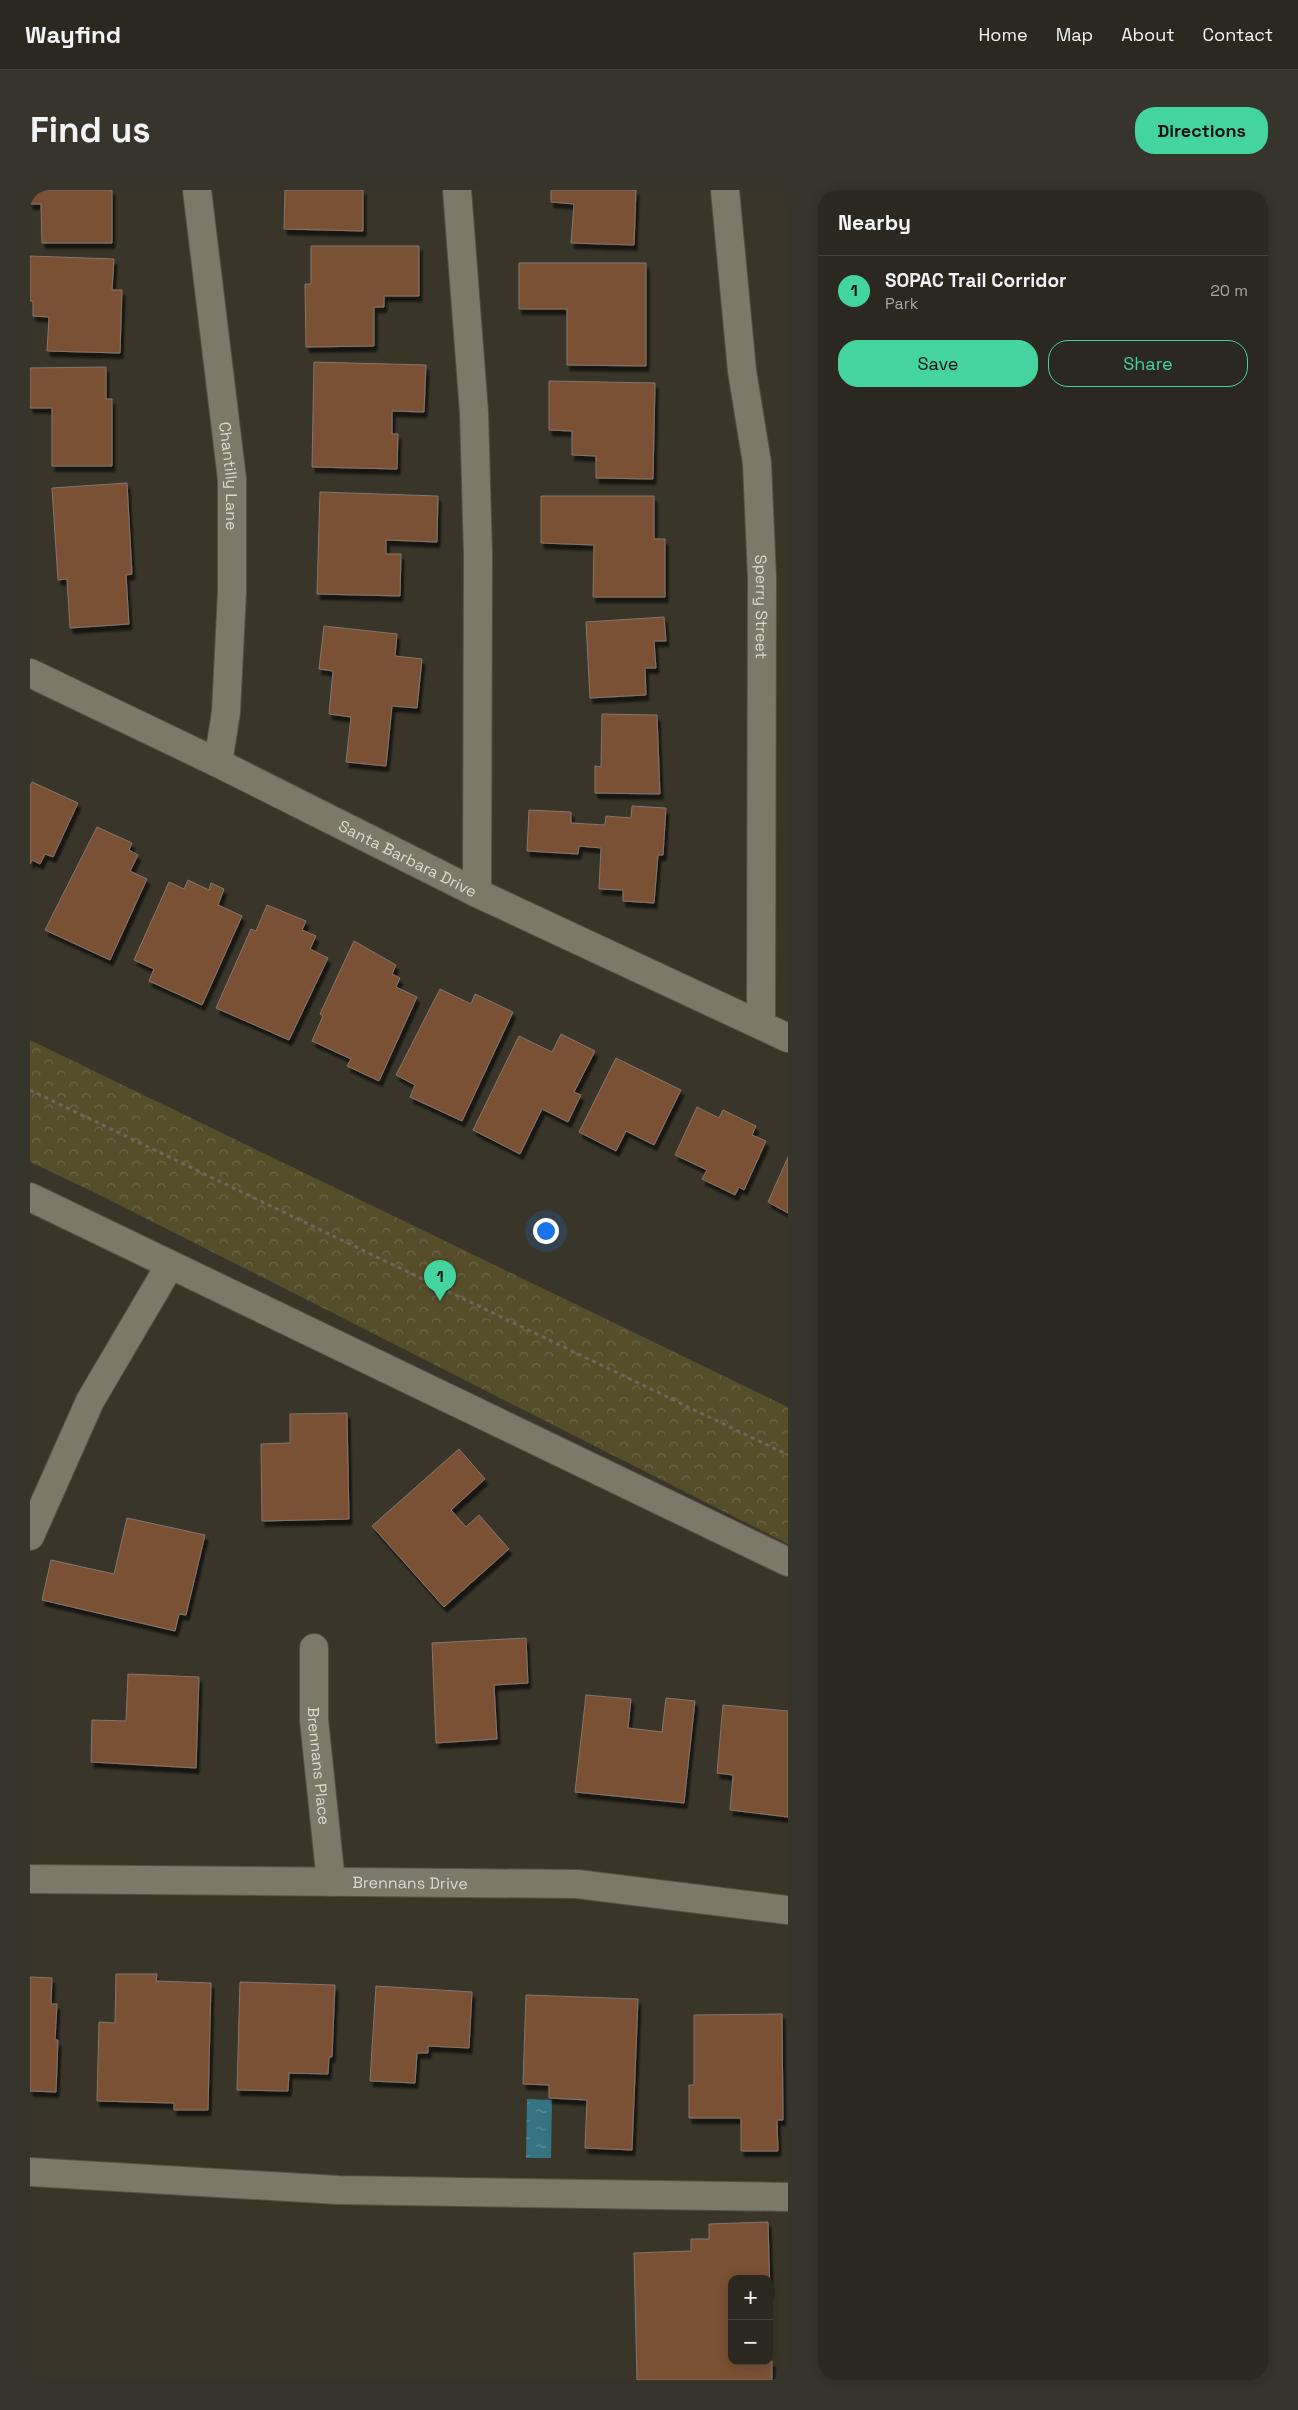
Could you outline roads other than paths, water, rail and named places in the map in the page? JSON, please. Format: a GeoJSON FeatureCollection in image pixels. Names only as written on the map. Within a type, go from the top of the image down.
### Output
{"type":"FeatureCollection","features":[{"type":"Feature","properties":{"kind":"street","name":"Chantilly Lane"},"geometry":{"type":"LineString","coordinates":[[197,190],[232,478],[232,592],[227,703],[218,763]]}},
{"type":"Feature","properties":{"kind":"street"},"geometry":{"type":"LineString","coordinates":[[457,190],[474,412],[478,555],[478,894]]}},
{"type":"Feature","properties":{"kind":"street","name":"Sperry Street"},"geometry":{"type":"LineString","coordinates":[[725,190],[742,372],[757,463],[762,578],[761,1025]]}},
{"type":"Feature","properties":{"kind":"street","name":"Santa Barbara Drive"},"geometry":{"type":"LineString","coordinates":[[30,673],[218,763],[478,894],[788,1038]]}},
{"type":"Feature","properties":{"kind":"street"},"geometry":{"type":"LineString","coordinates":[[30,1197],[788,1562]]}},
{"type":"Feature","properties":{"kind":"street"},"geometry":{"type":"LineString","coordinates":[[30,1536],[90,1402],[170,1265]]}},
{"type":"Feature","properties":{"kind":"street","name":"Brennans Place"},"geometry":{"type":"LineString","coordinates":[[314,1648],[314,1720],[331,1882]]}},
{"type":"Feature","properties":{"kind":"street","name":"Brennans Drive"},"geometry":{"type":"LineString","coordinates":[[30,1879],[577,1884],[788,1910]]}},
{"type":"Feature","properties":{"kind":"street"},"geometry":{"type":"LineString","coordinates":[[30,2172],[338,2190],[788,2197]]}},
{"type":"Feature","properties":{"kind":"water"},"geometry":{"type":"Polygon","coordinates":[[[527,2099],[552,2100],[551,2158],[526,2158],[527,2099]]]}},
{"type":"Feature","properties":{"kind":"place","name":"SOPAC Trail Corridor"},"geometry":{"type":"Point","coordinates":[440,1301]}}]}
